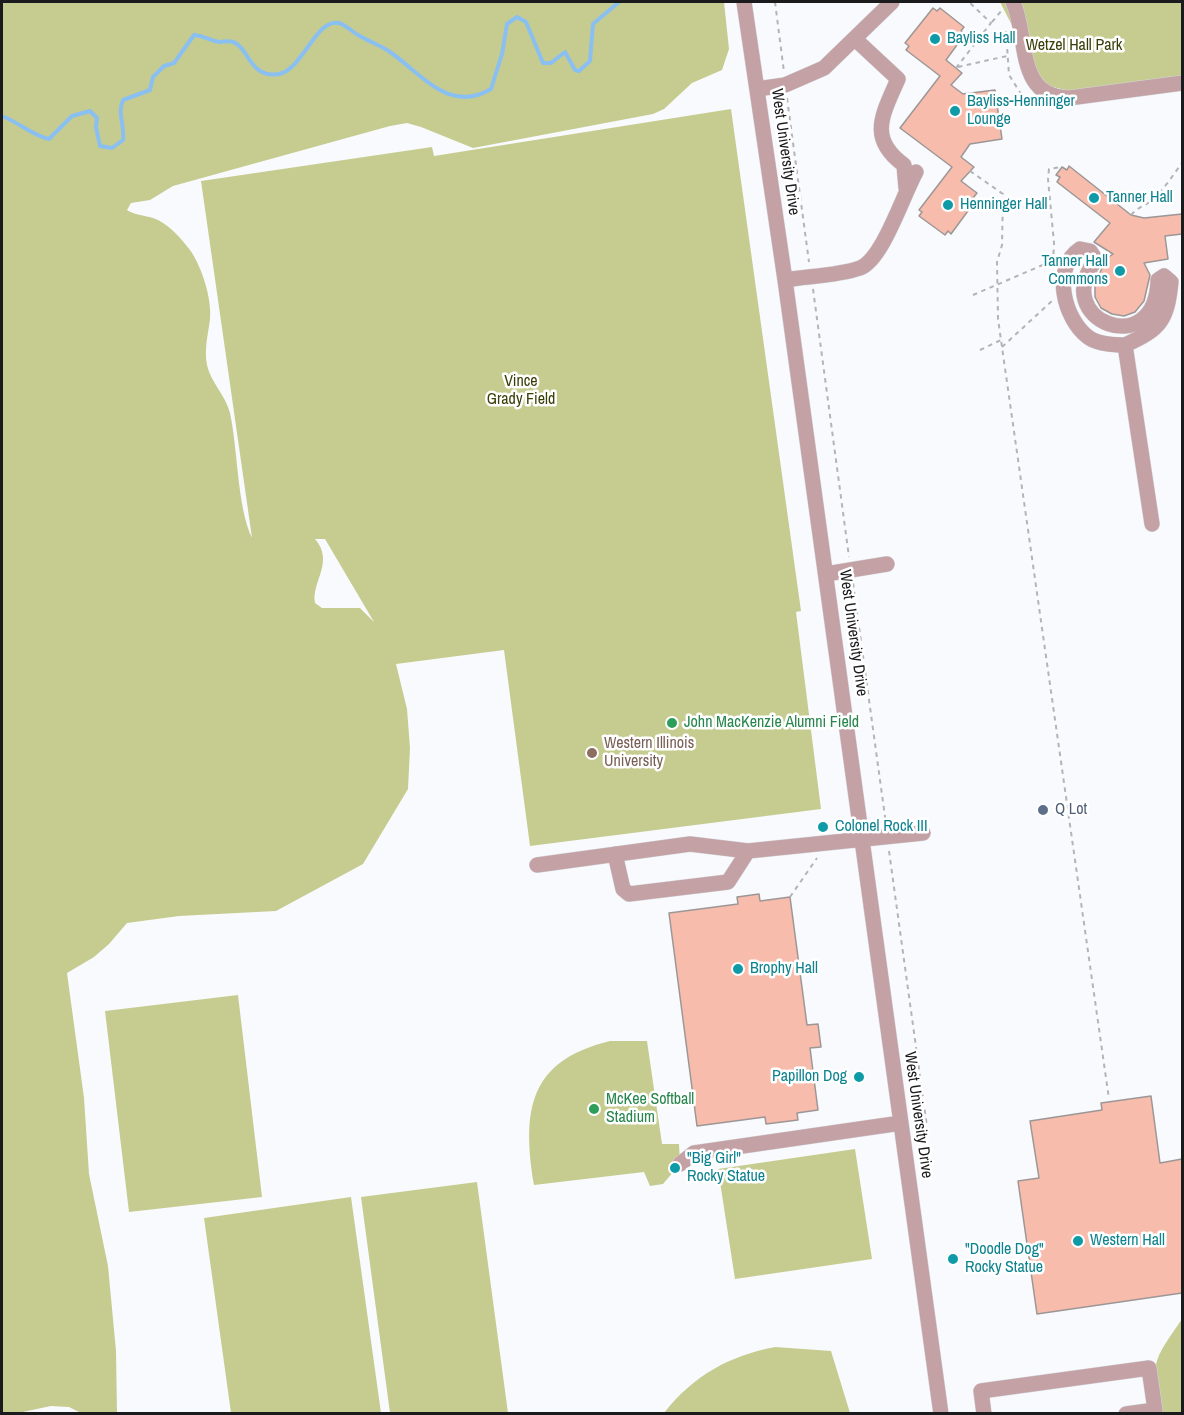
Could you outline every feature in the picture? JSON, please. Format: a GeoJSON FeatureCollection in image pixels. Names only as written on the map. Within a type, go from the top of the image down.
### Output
{"type":"FeatureCollection","features":[{"type":"Feature","properties":{"kind":"street","name":"West University Drive"},"geometry":{"type":"LineString","coordinates":[[744,2],[785,280],[941,1413]]}},
{"type":"Feature","properties":{"kind":"street"},"geometry":{"type":"LineString","coordinates":[[757,89],[785,85],[824,68],[892,2]]}},
{"type":"Feature","properties":{"kind":"street"},"geometry":{"type":"LineString","coordinates":[[1009,5],[1021,28],[1028,72],[1035,84],[1045,93],[1057,98],[1069,98],[1182,83]]}},
{"type":"Feature","properties":{"kind":"street"},"geometry":{"type":"LineString","coordinates":[[855,39],[898,80],[880,125],[886,148],[904,165],[907,176],[906,190]]}},
{"type":"Feature","properties":{"kind":"street"},"geometry":{"type":"LineString","coordinates":[[785,280],[853,269],[867,264],[874,258],[890,230],[916,172]]}},
{"type":"Feature","properties":{"kind":"street"},"geometry":{"type":"LineString","coordinates":[[1080,249],[1090,251],[1096,260],[1083,282],[1088,307],[1097,319],[1112,326],[1128,327],[1148,315],[1153,306],[1158,280],[1164,276],[1171,282],[1168,307],[1161,324],[1125,345],[1090,339],[1070,316],[1064,298],[1064,276],[1073,254],[1080,249]]}},
{"type":"Feature","properties":{"kind":"street"},"geometry":{"type":"LineString","coordinates":[[1125,345],[1152,525]]}},
{"type":"Feature","properties":{"kind":"street"},"geometry":{"type":"LineString","coordinates":[[826,574],[887,564]]}},
{"type":"Feature","properties":{"kind":"street"},"geometry":{"type":"LineString","coordinates":[[537,865],[690,844],[748,851],[829,840],[923,832]]}},
{"type":"Feature","properties":{"kind":"street"},"geometry":{"type":"LineString","coordinates":[[615,854],[623,889],[629,894],[728,882],[748,851]]}},
{"type":"Feature","properties":{"kind":"street"},"geometry":{"type":"LineString","coordinates":[[680,1164],[694,1153],[901,1123]]}},
{"type":"Feature","properties":{"kind":"street"},"geometry":{"type":"LineString","coordinates":[[979,1413],[981,1391],[1149,1368],[1155,1410],[1126,1413]]}},
{"type":"Feature","properties":{"kind":"path"},"geometry":{"type":"LineString","coordinates":[[775,2],[927,1127]]}},
{"type":"Feature","properties":{"kind":"path"},"geometry":{"type":"LineString","coordinates":[[969,2],[991,23]]}},
{"type":"Feature","properties":{"kind":"path"},"geometry":{"type":"LineString","coordinates":[[1003,2],[1009,5]]}},
{"type":"Feature","properties":{"kind":"path"},"geometry":{"type":"LineString","coordinates":[[1007,56],[956,68],[991,23],[1009,5]]}},
{"type":"Feature","properties":{"kind":"path"},"geometry":{"type":"LineString","coordinates":[[1009,5],[1007,56],[1009,75],[1023,97]]}},
{"type":"Feature","properties":{"kind":"path"},"geometry":{"type":"LineString","coordinates":[[1131,215],[1138,206],[1149,203],[1155,197],[1182,163]]}},
{"type":"Feature","properties":{"kind":"path"},"geometry":{"type":"LineString","coordinates":[[970,171],[1003,194],[1002,245],[997,262],[1001,340],[1109,1099]]}},
{"type":"Feature","properties":{"kind":"path"},"geometry":{"type":"LineString","coordinates":[[973,296],[1052,261]]}},
{"type":"Feature","properties":{"kind":"path"},"geometry":{"type":"LineString","coordinates":[[1002,347],[1055,299]]}},
{"type":"Feature","properties":{"kind":"path"},"geometry":{"type":"LineString","coordinates":[[980,350],[1001,340]]}},
{"type":"Feature","properties":{"kind":"path"},"geometry":{"type":"LineString","coordinates":[[790,897],[829,840]]}},
{"type":"Feature","properties":{"kind":"green space","name":"Vince Grady Field"},"geometry":{"type":"Polygon","coordinates":[[[2,2],[724,2],[729,49],[722,70],[692,83],[664,109],[653,114],[473,148],[407,123],[390,126],[173,186],[150,200],[131,203],[127,210],[159,220],[169,227],[190,250],[202,274],[208,293],[210,311],[206,348],[207,365],[230,413],[243,510],[252,538],[201,181],[432,147],[434,156],[731,109],[801,611],[796,612],[821,809],[530,846],[504,650],[396,664],[407,709],[410,748],[408,789],[363,864],[276,911],[179,916],[127,923],[94,957],[67,973],[84,1098],[89,1174],[108,1266],[116,1351],[117,1413],[81,1413],[69,1407],[51,1406],[18,1413],[2,1413],[2,2]],[[315,539],[321,547],[323,564],[316,587],[315,603],[322,608],[360,608],[374,622],[325,539],[315,539]]]}},
{"type":"Feature","properties":{"kind":"green space","name":"Wetzel Hall Park"},"geometry":{"type":"Polygon","coordinates":[[[1000,2],[1182,2],[1182,76],[1072,92],[1042,84],[1000,2]]]}},
{"type":"Feature","properties":{"kind":"green space"},"geometry":{"type":"Polygon","coordinates":[[[238,995],[262,1197],[129,1212],[105,1011],[238,995]]]}},
{"type":"Feature","properties":{"kind":"green space","name":"McKee Softball Stadium"},"geometry":{"type":"Polygon","coordinates":[[[610,1041],[647,1041],[662,1144],[679,1144],[680,1164],[663,1184],[650,1186],[644,1172],[534,1185],[529,1134],[531,1112],[537,1093],[547,1076],[562,1062],[583,1050],[610,1041]]]}},
{"type":"Feature","properties":{"kind":"green space"},"geometry":{"type":"Polygon","coordinates":[[[855,1149],[872,1259],[735,1279],[718,1169],[855,1149]]]}},
{"type":"Feature","properties":{"kind":"green space"},"geometry":{"type":"Polygon","coordinates":[[[477,1182],[508,1413],[390,1413],[361,1197],[477,1182]]]}},
{"type":"Feature","properties":{"kind":"green space"},"geometry":{"type":"Polygon","coordinates":[[[351,1197],[381,1413],[231,1413],[204,1218],[351,1197]]]}},
{"type":"Feature","properties":{"kind":"green space"},"geometry":{"type":"Polygon","coordinates":[[[1182,1319],[1182,1413],[1159,1413],[1155,1382],[1157,1363],[1165,1345],[1182,1319]]]}},
{"type":"Feature","properties":{"kind":"green space"},"geometry":{"type":"Polygon","coordinates":[[[775,1347],[831,1351],[850,1413],[664,1413],[688,1388],[714,1369],[742,1356],[775,1347]]]}},
{"type":"Feature","properties":{"kind":"building"},"geometry":{"type":"Polygon","coordinates":[[[933,8],[937,11],[940,8],[964,27],[961,31],[965,34],[946,60],[962,73],[951,85],[963,94],[995,90],[1002,139],[970,144],[961,157],[974,167],[961,181],[977,193],[973,198],[976,200],[951,234],[948,231],[945,235],[919,216],[922,212],[919,210],[952,167],[900,128],[940,76],[906,50],[909,46],[905,43],[933,8]]]}},
{"type":"Feature","properties":{"kind":"building"},"geometry":{"type":"Polygon","coordinates":[[[1069,166],[1131,215],[1144,218],[1182,214],[1182,234],[1165,236],[1168,259],[1144,263],[1150,275],[1144,301],[1135,312],[1124,316],[1112,314],[1101,308],[1095,297],[1095,284],[1106,259],[1113,254],[1094,242],[1110,223],[1057,182],[1060,177],[1056,175],[1062,167],[1067,170],[1069,166]]]}},
{"type":"Feature","properties":{"kind":"building","name":"Brophy Hall"},"geometry":{"type":"Polygon","coordinates":[[[759,894],[760,901],[790,897],[807,1025],[818,1024],[821,1047],[810,1048],[818,1110],[797,1113],[798,1120],[766,1124],[765,1117],[697,1126],[669,913],[738,904],[737,897],[759,894]]]}},
{"type":"Feature","properties":{"kind":"building","name":"Western Hall"},"geometry":{"type":"Polygon","coordinates":[[[1151,1096],[1160,1163],[1182,1159],[1182,1293],[1037,1314],[1018,1181],[1039,1178],[1030,1121],[1102,1110],[1101,1103],[1151,1096]]]}},
{"type":"Feature","properties":{"kind":"waterway"},"geometry":{"type":"LineString","coordinates":[[2,116],[49,139],[72,116],[90,111],[97,118],[96,127],[100,146],[112,148],[123,140],[121,110],[123,100],[150,90],[153,77],[164,66],[174,63],[194,35],[220,42],[233,42],[243,50],[261,72],[279,74],[288,70],[295,63],[323,28],[339,23],[390,52],[437,88],[462,97],[476,95],[491,89],[502,54],[507,24],[517,17],[526,22],[543,63],[551,63],[565,52],[575,70],[579,71],[590,61],[593,24],[619,2]]}},
{"type":"Feature","properties":{"kind":"place","name":"Bayliss Hall"},"geometry":{"type":"Point","coordinates":[935,39]}},
{"type":"Feature","properties":{"kind":"place","name":"Bayliss-Henninger Lounge"},"geometry":{"type":"Point","coordinates":[955,111]}},
{"type":"Feature","properties":{"kind":"place","name":"Tanner Hall"},"geometry":{"type":"Point","coordinates":[1094,198]}},
{"type":"Feature","properties":{"kind":"place","name":"Henninger Hall"},"geometry":{"type":"Point","coordinates":[948,205]}},
{"type":"Feature","properties":{"kind":"place","name":"Tanner Hall Commons"},"geometry":{"type":"Point","coordinates":[1120,271]}},
{"type":"Feature","properties":{"kind":"place","name":"John MacKenzie Alumni Field"},"geometry":{"type":"Point","coordinates":[672,723]}},
{"type":"Feature","properties":{"kind":"place","name":"Western Illinois University"},"geometry":{"type":"Point","coordinates":[592,753]}},
{"type":"Feature","properties":{"kind":"place","name":"Q Lot"},"geometry":{"type":"Point","coordinates":[1043,810]}},
{"type":"Feature","properties":{"kind":"place","name":"Colonel Rock III"},"geometry":{"type":"Point","coordinates":[823,827]}},
{"type":"Feature","properties":{"kind":"place","name":"Brophy Hall"},"geometry":{"type":"Point","coordinates":[738,969]}},
{"type":"Feature","properties":{"kind":"place","name":"Papillon Dog"},"geometry":{"type":"Point","coordinates":[859,1077]}},
{"type":"Feature","properties":{"kind":"place","name":"McKee Softball Stadium"},"geometry":{"type":"Point","coordinates":[594,1109]}},
{"type":"Feature","properties":{"kind":"place","name":"\"Big Girl\" Rocky Statue"},"geometry":{"type":"Point","coordinates":[675,1168]}},
{"type":"Feature","properties":{"kind":"place","name":"Western Hall"},"geometry":{"type":"Point","coordinates":[1078,1241]}},
{"type":"Feature","properties":{"kind":"place","name":"\"Doodle Dog\" Rocky Statue"},"geometry":{"type":"Point","coordinates":[953,1259]}}]}
